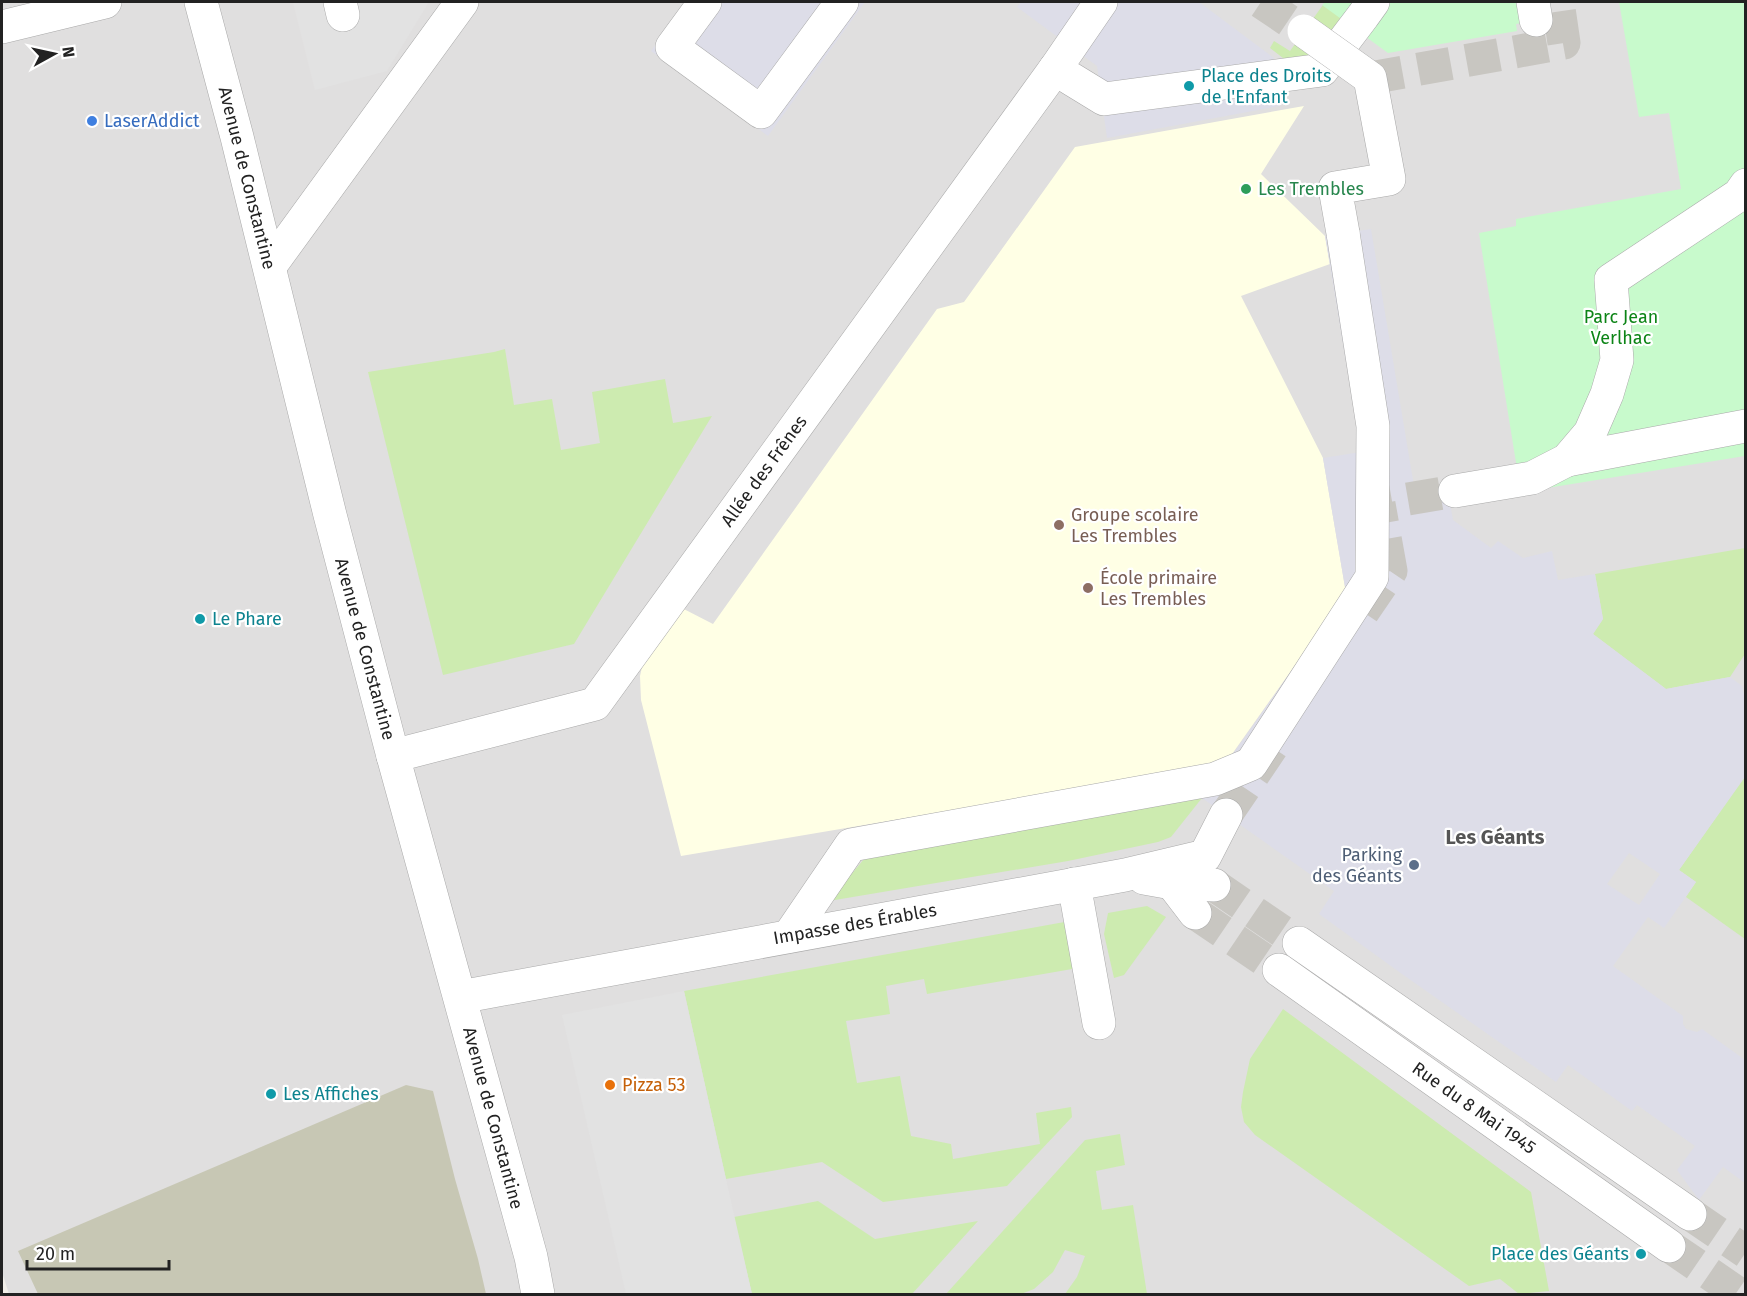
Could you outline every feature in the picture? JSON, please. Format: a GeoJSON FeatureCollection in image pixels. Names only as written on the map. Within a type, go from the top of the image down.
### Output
{"type":"FeatureCollection","features":[{"type":"Feature","properties":{"kind":"street"},"geometry":{"type":"LineString","coordinates":[[2,27],[105,2]]}},
{"type":"Feature","properties":{"kind":"street","name":"Avenue de Constantine"},"geometry":{"type":"LineString","coordinates":[[201,2],[270,267],[330,515],[393,756],[531,1257],[537,1294]]}},
{"type":"Feature","properties":{"kind":"street"},"geometry":{"type":"LineString","coordinates":[[270,267],[462,2]]}},
{"type":"Feature","properties":{"kind":"street"},"geometry":{"type":"LineString","coordinates":[[705,2],[672,47],[761,112],[842,2]]}},
{"type":"Feature","properties":{"kind":"street","name":"Allée des Frênes"},"geometry":{"type":"LineString","coordinates":[[393,756],[595,704],[1055,69],[1101,2]]}},
{"type":"Feature","properties":{"kind":"street"},"geometry":{"type":"LineString","coordinates":[[1055,69],[1104,99],[1322,70],[1373,2]]}},
{"type":"Feature","properties":{"kind":"street"},"geometry":{"type":"LineString","coordinates":[[789,936],[851,845],[1215,778],[1251,764],[1372,577],[1373,426],[1335,188],[1389,179],[1370,78],[1304,32]]}},
{"type":"Feature","properties":{"kind":"street"},"geometry":{"type":"LineString","coordinates":[[1567,460],[1590,433],[1607,394],[1617,360],[1611,280],[1738,195],[1746,185]]}},
{"type":"Feature","properties":{"kind":"street"},"geometry":{"type":"LineString","coordinates":[[1455,491],[1532,478],[1567,460],[1746,426]]}},
{"type":"Feature","properties":{"kind":"street","name":"Impasse des Érables"},"geometry":{"type":"LineString","coordinates":[[460,998],[1074,884],[1205,856],[1226,815]]}},
{"type":"Feature","properties":{"kind":"street"},"geometry":{"type":"LineString","coordinates":[[1125,874],[1172,883],[1214,885]]}},
{"type":"Feature","properties":{"kind":"street"},"geometry":{"type":"LineString","coordinates":[[1172,883],[1195,913]]}},
{"type":"Feature","properties":{"kind":"street"},"geometry":{"type":"LineString","coordinates":[[1074,884],[1099,1023]]}},
{"type":"Feature","properties":{"kind":"street","name":"Rue du 8 Mai 1945"},"geometry":{"type":"LineString","coordinates":[[1299,943],[1690,1214]]}},
{"type":"Feature","properties":{"kind":"street","name":"Rue du 8 Mai 1945"},"geometry":{"type":"LineString","coordinates":[[1279,970],[1669,1246]]}},
{"type":"Feature","properties":{"kind":"shaded area"},"geometry":{"type":"Polygon","coordinates":[[[2,2],[1745,2],[1745,1294],[9,1294],[2,1272],[2,2]]]}},
{"type":"Feature","properties":{"kind":"shaded area"},"geometry":{"type":"Polygon","coordinates":[[[293,2],[429,2],[387,71],[315,90],[293,2]]]}},
{"type":"Feature","properties":{"kind":"shaded area"},"geometry":{"type":"Polygon","coordinates":[[[687,2],[865,2],[768,136],[651,51],[687,2]]]}},
{"type":"Feature","properties":{"kind":"shaded area","name":"Place des Droits de l'Enfant"},"geometry":{"type":"Polygon","coordinates":[[[1021,2],[1199,2],[1274,58],[1280,106],[1107,138],[1097,66],[1017,7],[1021,2]]]}},
{"type":"Feature","properties":{"kind":"shaded area","name":"Groupe scolaire Les Trembles"},"geometry":{"type":"Polygon","coordinates":[[[1304,106],[1261,174],[1325,236],[1330,264],[1241,296],[1323,458],[1346,593],[1225,764],[681,856],[641,700],[640,676],[646,649],[676,605],[713,624],[937,309],[964,302],[1075,147],[1304,106]]]}},
{"type":"Feature","properties":{"kind":"shaded area"},"geometry":{"type":"Polygon","coordinates":[[[1371,229],[1415,492],[1447,487],[1453,520],[1491,548],[1498,541],[1523,558],[1552,551],[1558,580],[1595,574],[1603,619],[1593,634],[1666,689],[1730,677],[1742,686],[1746,703],[1745,777],[1679,870],[1696,882],[1664,928],[1648,917],[1613,966],[1683,1016],[1686,1029],[1697,1032],[1702,1029],[1745,1060],[1745,1183],[1723,1167],[1699,1200],[1677,1170],[1695,1146],[1637,1105],[1632,1111],[1568,1065],[1556,1082],[1402,974],[1319,914],[1334,891],[1202,798],[1346,593],[1323,458],[1361,452],[1325,236],[1371,229]],[[1629,853],[1607,884],[1639,905],[1660,874],[1629,853]]]}},
{"type":"Feature","properties":{"kind":"shaded area"},"geometry":{"type":"Polygon","coordinates":[[[684,991],[752,1294],[626,1294],[562,1015],[684,991]]]}},
{"type":"Feature","properties":{"kind":"shaded area"},"geometry":{"type":"Polygon","coordinates":[[[406,1085],[433,1091],[486,1294],[38,1294],[18,1251],[406,1085]]]}},
{"type":"Feature","properties":{"kind":"green space"},"geometry":{"type":"Polygon","coordinates":[[[1325,2],[1356,2],[1315,61],[1296,65],[1270,48],[1274,41],[1290,51],[1325,2]]]}},
{"type":"Feature","properties":{"kind":"green space"},"geometry":{"type":"Polygon","coordinates":[[[1325,2],[1546,2],[1549,18],[1516,24],[1517,31],[1388,53],[1322,5],[1325,2]]]}},
{"type":"Feature","properties":{"kind":"green space","name":"Parc Jean Verlhac"},"geometry":{"type":"Polygon","coordinates":[[[1619,2],[1745,2],[1745,456],[1541,489],[1518,475],[1479,233],[1516,226],[1516,219],[1681,189],[1669,113],[1639,117],[1619,2]]]}},
{"type":"Feature","properties":{"kind":"green space"},"geometry":{"type":"Polygon","coordinates":[[[505,349],[514,405],[552,399],[561,450],[600,443],[592,392],[665,379],[673,423],[712,416],[574,644],[443,675],[368,372],[505,349]]]}},
{"type":"Feature","properties":{"kind":"green space"},"geometry":{"type":"Polygon","coordinates":[[[1745,548],[1745,654],[1730,677],[1666,689],[1593,634],[1603,619],[1595,574],[1745,548]]]}},
{"type":"Feature","properties":{"kind":"green space"},"geometry":{"type":"Polygon","coordinates":[[[1745,776],[1745,939],[1686,897],[1696,882],[1679,870],[1745,776]]]}},
{"type":"Feature","properties":{"kind":"green space"},"geometry":{"type":"Polygon","coordinates":[[[1202,798],[1171,837],[1158,842],[1068,861],[829,901],[869,853],[1202,798]]]}},
{"type":"Feature","properties":{"kind":"green space"},"geometry":{"type":"Polygon","coordinates":[[[1147,906],[1166,917],[1124,975],[1114,978],[1104,934],[1108,913],[1147,906]]]}},
{"type":"Feature","properties":{"kind":"green space"},"geometry":{"type":"Polygon","coordinates":[[[1070,921],[1078,968],[927,994],[924,979],[886,986],[890,1014],[846,1021],[857,1083],[900,1076],[911,1136],[951,1144],[953,1159],[1040,1144],[1036,1113],[1071,1107],[1072,1117],[1007,1186],[883,1202],[822,1162],[726,1179],[684,991],[1070,921]]]}},
{"type":"Feature","properties":{"kind":"green space"},"geometry":{"type":"Polygon","coordinates":[[[1283,1009],[1531,1192],[1549,1291],[1519,1294],[1500,1279],[1469,1286],[1255,1135],[1244,1122],[1241,1107],[1250,1059],[1283,1009]]]}},
{"type":"Feature","properties":{"kind":"green space"},"geometry":{"type":"Polygon","coordinates":[[[1120,1134],[1125,1165],[1096,1171],[1102,1210],[1133,1205],[1147,1294],[1065,1294],[1077,1277],[1085,1256],[1065,1250],[1053,1272],[1034,1289],[1021,1294],[946,1294],[1085,1140],[1120,1134]]]}},
{"type":"Feature","properties":{"kind":"green space"},"geometry":{"type":"Polygon","coordinates":[[[818,1201],[875,1239],[978,1221],[912,1294],[752,1294],[734,1217],[818,1201]]]}},
{"type":"Feature","properties":{"kind":"tunnel"},"geometry":{"type":"LineString","coordinates":[[1261,2],[1304,31]]}},
{"type":"Feature","properties":{"kind":"tunnel"},"geometry":{"type":"LineString","coordinates":[[1370,78],[1564,43],[1558,2]]}},
{"type":"Feature","properties":{"kind":"tunnel"},"geometry":{"type":"LineString","coordinates":[[1363,612],[1391,571],[1379,504],[1455,491]]}},
{"type":"Feature","properties":{"kind":"tunnel"},"geometry":{"type":"LineString","coordinates":[[1226,815],[1272,747]]}},
{"type":"Feature","properties":{"kind":"tunnel"},"geometry":{"type":"LineString","coordinates":[[1214,885],[1299,943]]}},
{"type":"Feature","properties":{"kind":"tunnel"},"geometry":{"type":"LineString","coordinates":[[1195,913],[1279,970]]}},
{"type":"Feature","properties":{"kind":"tunnel"},"geometry":{"type":"LineString","coordinates":[[1690,1214],[1746,1252]]}},
{"type":"Feature","properties":{"kind":"tunnel"},"geometry":{"type":"LineString","coordinates":[[1669,1246],[1739,1294]]}},
{"type":"Feature","properties":{"kind":"place","name":"Place des Droits de l'Enfant"},"geometry":{"type":"Point","coordinates":[1189,86]}},
{"type":"Feature","properties":{"kind":"place","name":"LaserAddict"},"geometry":{"type":"Point","coordinates":[92,121]}},
{"type":"Feature","properties":{"kind":"place","name":"Les Trembles"},"geometry":{"type":"Point","coordinates":[1246,189]}},
{"type":"Feature","properties":{"kind":"place","name":"Groupe scolaire Les Trembles"},"geometry":{"type":"Point","coordinates":[1059,525]}},
{"type":"Feature","properties":{"kind":"place","name":"École primaire Les Trembles"},"geometry":{"type":"Point","coordinates":[1088,588]}},
{"type":"Feature","properties":{"kind":"place","name":"Le Phare"},"geometry":{"type":"Point","coordinates":[200,619]}},
{"type":"Feature","properties":{"kind":"place","name":"Parking des Géants"},"geometry":{"type":"Point","coordinates":[1414,865]}},
{"type":"Feature","properties":{"kind":"place","name":"Pizza 53"},"geometry":{"type":"Point","coordinates":[610,1085]}},
{"type":"Feature","properties":{"kind":"place","name":"Les Affiches"},"geometry":{"type":"Point","coordinates":[271,1094]}},
{"type":"Feature","properties":{"kind":"place","name":"Place des Géants"},"geometry":{"type":"Point","coordinates":[1641,1254]}},
{"type":"Feature","properties":{"kind":"district","name":"Les Géants"},"geometry":{"type":"Point","coordinates":[1495,837]}}]}
